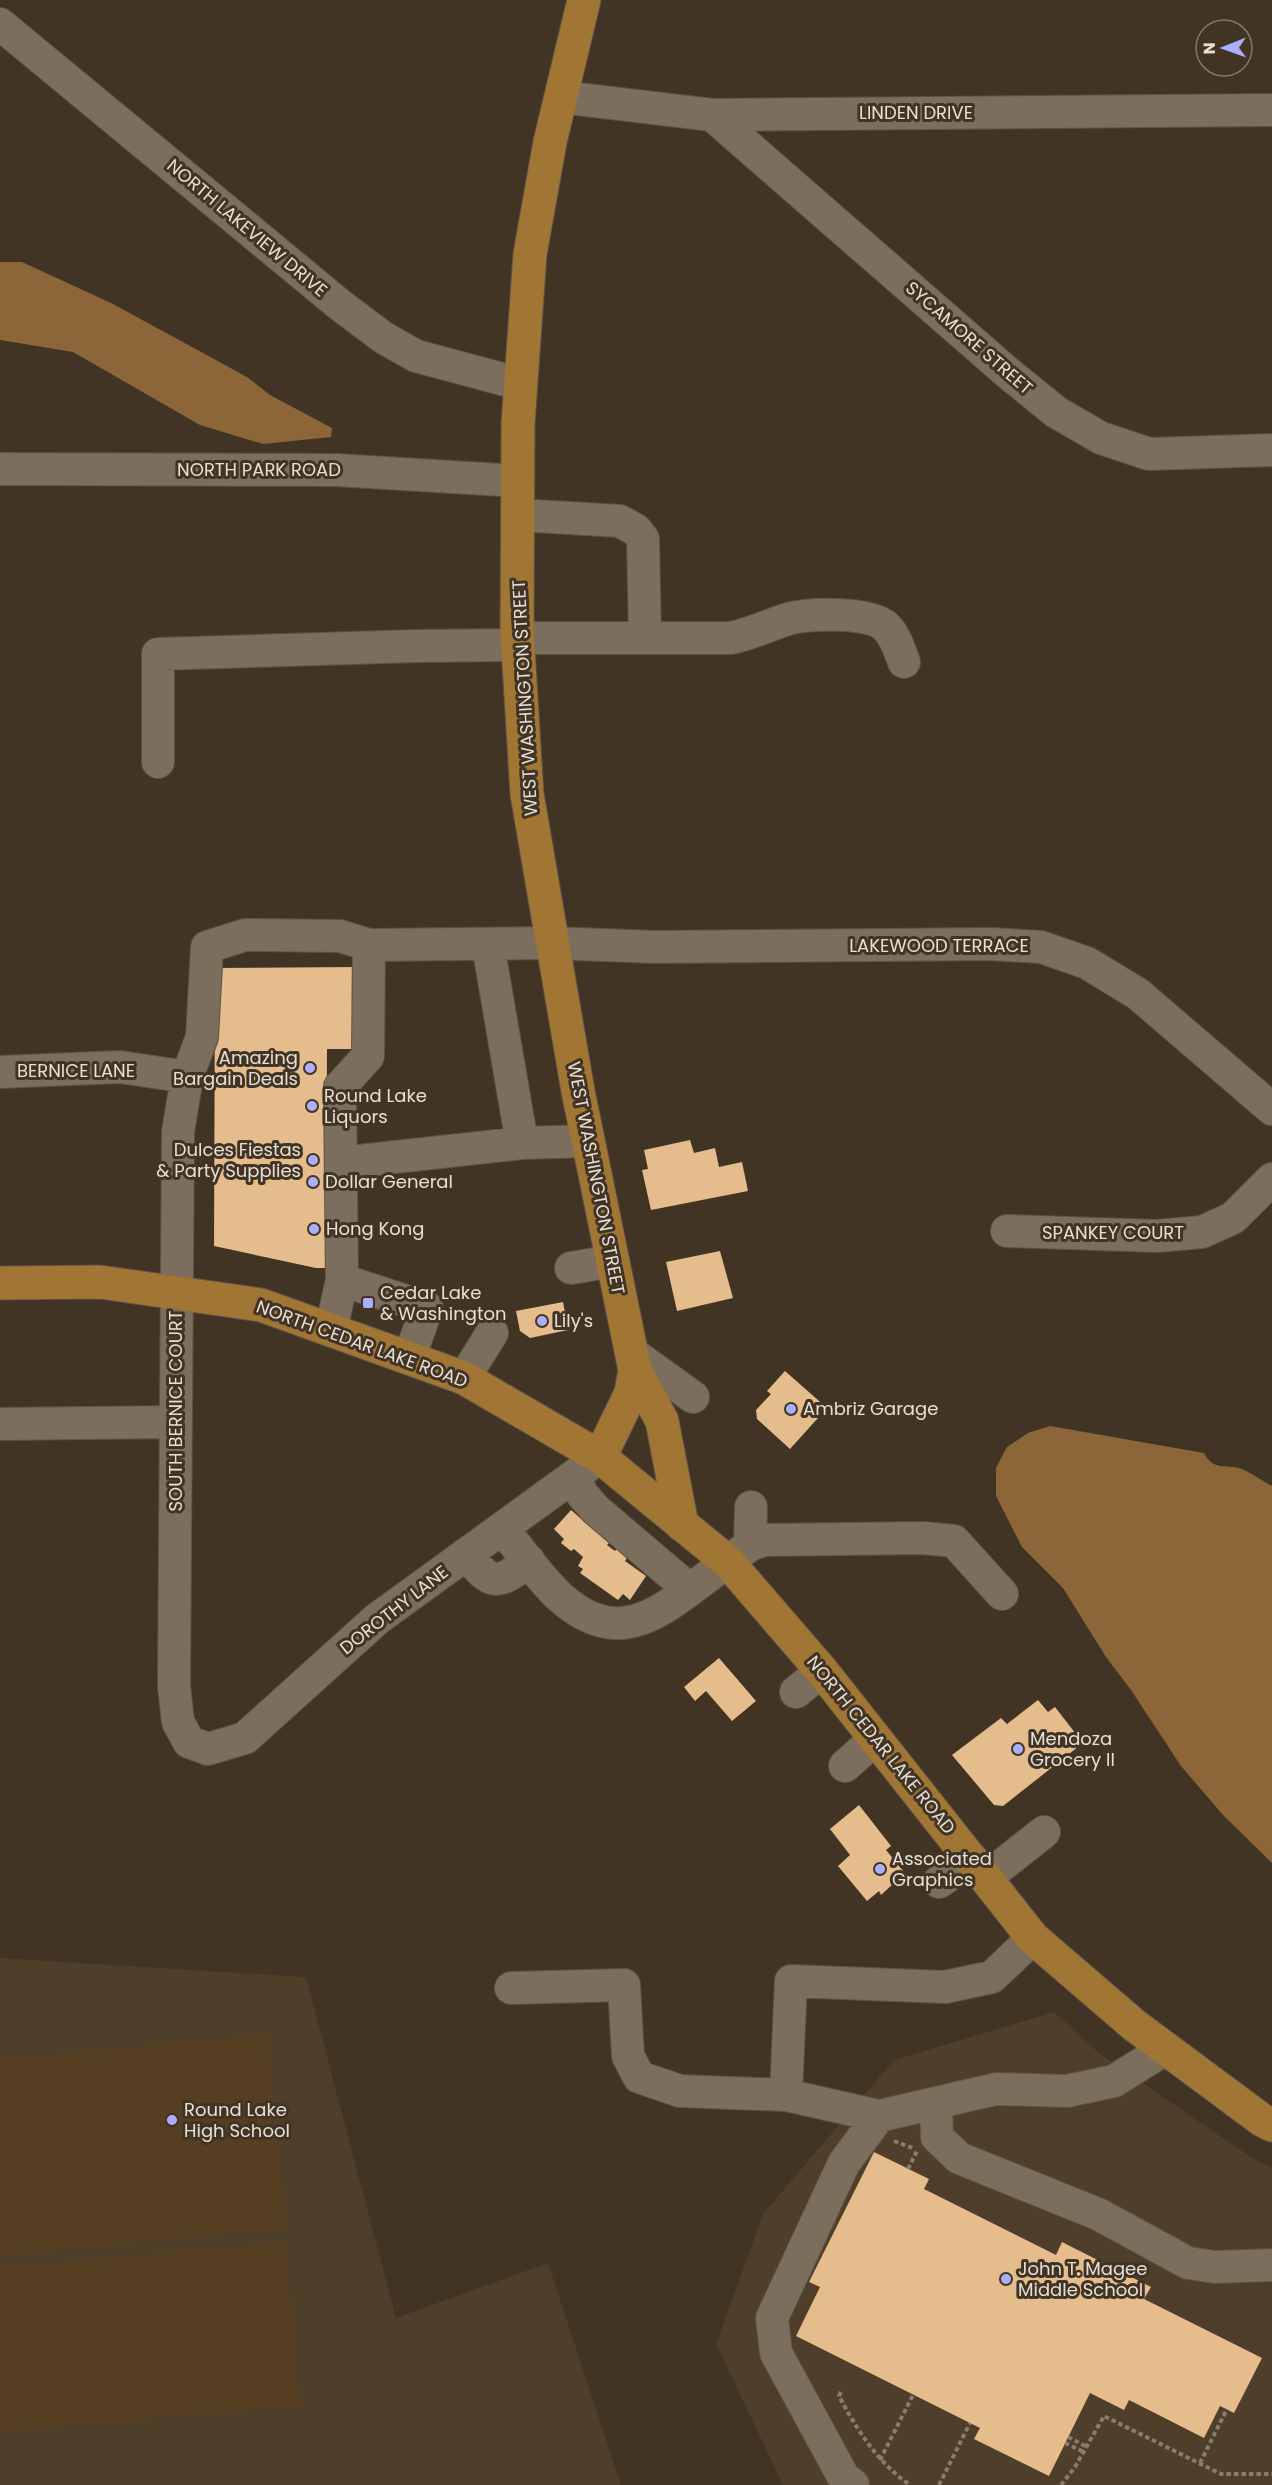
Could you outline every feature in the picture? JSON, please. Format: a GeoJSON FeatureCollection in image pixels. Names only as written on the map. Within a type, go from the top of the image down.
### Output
{"type":"FeatureCollection","features":[{"type":"Feature","properties":{"kind":"main road","name":"WEST WASHINGTON STREET"},"geometry":{"type":"LineString","coordinates":[[584,0],[561,97],[530,254],[521,384],[518,481],[518,641],[527,794],[588,1141],[633,1361],[631,1393],[587,1466]]}},
{"type":"Feature","properties":{"kind":"main road","name":"NORTH CEDAR LAKE ROAD"},"geometry":{"type":"LineString","coordinates":[[0,1283],[100,1282],[261,1305],[464,1378],[587,1466],[682,1525],[739,1553],[822,1671],[1033,1938],[1134,2025],[1262,2120],[1272,2125]]}},
{"type":"Feature","properties":{"kind":"main road"},"geometry":{"type":"LineString","coordinates":[[633,1361],[662,1420],[682,1525]]}},
{"type":"Feature","properties":{"kind":"street","name":"NORTH LAKEVIEW DRIVE"},"geometry":{"type":"LineString","coordinates":[[0,24],[340,305],[384,338],[416,356],[521,384]]}},
{"type":"Feature","properties":{"kind":"street","name":"LINDEN DRIVE"},"geometry":{"type":"LineString","coordinates":[[561,97],[712,115],[1272,110]]}},
{"type":"Feature","properties":{"kind":"street","name":"SYCAMORE STREET"},"geometry":{"type":"LineString","coordinates":[[712,115],[1008,373],[1056,411],[1101,438],[1149,454],[1272,450]]}},
{"type":"Feature","properties":{"kind":"street","name":"NORTH PARK ROAD"},"geometry":{"type":"LineString","coordinates":[[0,469],[336,470],[518,481]]}},
{"type":"Feature","properties":{"kind":"street"},"geometry":{"type":"LineString","coordinates":[[518,515],[620,521],[636,530],[643,539],[645,638]]}},
{"type":"Feature","properties":{"kind":"street"},"geometry":{"type":"LineString","coordinates":[[158,762],[158,654],[518,641],[731,638],[790,619],[813,615],[876,620],[895,638],[904,662]]}},
{"type":"Feature","properties":{"kind":"street","name":"SOUTH BERNICE COURT"},"geometry":{"type":"LineString","coordinates":[[189,1742],[178,1722],[174,1686],[178,1132],[187,1077],[202,1037],[207,947],[245,935],[340,936],[369,945]]}},
{"type":"Feature","properties":{"kind":"street","name":"LAKEWOOD TERRACE"},"geometry":{"type":"LineString","coordinates":[[369,945],[552,943],[655,947],[991,944],[1041,947],[1087,963],[1138,994],[1272,1109]]}},
{"type":"Feature","properties":{"kind":"street"},"geometry":{"type":"LineString","coordinates":[[332,1330],[342,1280],[340,1087],[368,1056],[369,945]]}},
{"type":"Feature","properties":{"kind":"street"},"geometry":{"type":"LineString","coordinates":[[488,945],[522,1143]]}},
{"type":"Feature","properties":{"kind":"street","name":"BERNICE LANE"},"geometry":{"type":"LineString","coordinates":[[0,1072],[120,1067],[187,1077]]}},
{"type":"Feature","properties":{"kind":"street"},"geometry":{"type":"LineString","coordinates":[[341,1163],[522,1143],[588,1141]]}},
{"type":"Feature","properties":{"kind":"street","name":"SPANKEY COURT"},"geometry":{"type":"LineString","coordinates":[[1007,1231],[1157,1236],[1202,1232],[1233,1218],[1272,1179]]}},
{"type":"Feature","properties":{"kind":"street"},"geometry":{"type":"LineString","coordinates":[[571,1268],[613,1260]]}},
{"type":"Feature","properties":{"kind":"street"},"geometry":{"type":"LineString","coordinates":[[342,1280],[427,1308],[409,1358]]}},
{"type":"Feature","properties":{"kind":"street"},"geometry":{"type":"LineString","coordinates":[[464,1378],[492,1333]]}},
{"type":"Feature","properties":{"kind":"street"},"geometry":{"type":"LineString","coordinates":[[633,1361],[693,1396]]}},
{"type":"Feature","properties":{"kind":"street"},"geometry":{"type":"LineString","coordinates":[[0,1424],[176,1422]]}},
{"type":"Feature","properties":{"kind":"street"},"geometry":{"type":"LineString","coordinates":[[587,1466],[582,1494],[596,1510],[690,1590]]}},
{"type":"Feature","properties":{"kind":"street","name":"DOROTHY LANE"},"geometry":{"type":"LineString","coordinates":[[189,1742],[208,1749],[245,1738],[377,1619],[587,1466]]}},
{"type":"Feature","properties":{"kind":"street"},"geometry":{"type":"LineString","coordinates":[[739,1553],[751,1507]]}},
{"type":"Feature","properties":{"kind":"street"},"geometry":{"type":"LineString","coordinates":[[502,1528],[560,1597],[585,1615],[615,1624],[644,1620],[690,1590],[739,1553],[765,1540],[923,1538],[954,1541],[1002,1594]]}},
{"type":"Feature","properties":{"kind":"street"},"geometry":{"type":"LineString","coordinates":[[466,1554],[484,1576],[492,1580],[511,1575],[529,1561]]}},
{"type":"Feature","properties":{"kind":"street"},"geometry":{"type":"LineString","coordinates":[[796,1692],[822,1671]]}},
{"type":"Feature","properties":{"kind":"street"},"geometry":{"type":"LineString","coordinates":[[845,1766],[876,1739]]}},
{"type":"Feature","properties":{"kind":"street"},"geometry":{"type":"LineString","coordinates":[[939,1882],[979,1868],[1044,1832]]}},
{"type":"Feature","properties":{"kind":"street"},"geometry":{"type":"LineString","coordinates":[[786,2095],[791,1981],[945,1987],[992,1977],[1033,1938]]}},
{"type":"Feature","properties":{"kind":"street"},"geometry":{"type":"LineString","coordinates":[[511,1988],[624,1984],[628,2056],[639,2077],[680,2091],[786,2095],[879,2116],[996,2089],[1067,2091],[1114,2081],[1165,2049]]}},
{"type":"Feature","properties":{"kind":"street"},"geometry":{"type":"LineString","coordinates":[[936,2103],[937,2137],[960,2157],[1098,2214],[1188,2264],[1215,2267],[1272,2265]]}},
{"type":"Feature","properties":{"kind":"street"},"geometry":{"type":"LineString","coordinates":[[853,2485],[844,2478],[776,2353],[772,2318],[844,2163],[879,2116]]}},
{"type":"Feature","properties":{"kind":"path"},"geometry":{"type":"LineString","coordinates":[[908,2169],[917,2150]]}},
{"type":"Feature","properties":{"kind":"path"},"geometry":{"type":"LineString","coordinates":[[841,2392],[838,2396],[880,2460],[910,2485]]}},
{"type":"Feature","properties":{"kind":"path"},"geometry":{"type":"LineString","coordinates":[[880,2460],[913,2395]]}},
{"type":"Feature","properties":{"kind":"path"},"geometry":{"type":"LineString","coordinates":[[1200,2463],[1227,2409]]}},
{"type":"Feature","properties":{"kind":"path"},"geometry":{"type":"LineString","coordinates":[[1061,2485],[1084,2452],[1104,2416],[1221,2474],[1272,2474]]}},
{"type":"Feature","properties":{"kind":"path"},"geometry":{"type":"LineString","coordinates":[[939,2485],[970,2423]]}},
{"type":"Feature","properties":{"kind":"path"},"geometry":{"type":"LineString","coordinates":[[1068,2437],[1087,2447]]}},
{"type":"Feature","properties":{"kind":"path"},"geometry":{"type":"LineString","coordinates":[[1065,2443],[1084,2452]]}},
{"type":"Feature","properties":{"kind":"shaded area"},"geometry":{"type":"Polygon","coordinates":[[[0,262],[22,262],[113,304],[247,377],[270,395],[332,428],[331,437],[263,444],[200,425],[73,352],[0,340],[0,262]]]}},
{"type":"Feature","properties":{"kind":"shaded area"},"geometry":{"type":"Polygon","coordinates":[[[1050,1426],[1204,1453],[1216,1465],[1242,1469],[1272,1486],[1272,1863],[1223,1815],[1181,1766],[1131,1690],[1106,1657],[1063,1588],[1022,1547],[996,1496],[996,1468],[1007,1447],[1028,1433],[1050,1426]]]}},
{"type":"Feature","properties":{"kind":"shaded area","name":"Round Lake High School"},"geometry":{"type":"Polygon","coordinates":[[[0,1958],[306,1977],[396,2318],[548,2263],[621,2485],[0,2485],[0,1958]]]}},
{"type":"Feature","properties":{"kind":"shaded area","name":"John T. Magee Middle School"},"geometry":{"type":"Polygon","coordinates":[[[1054,2012],[1100,2054],[1251,2157],[1272,2168],[1272,2485],[783,2485],[716,2344],[763,2214],[894,2060],[1054,2012]]]}},
{"type":"Feature","properties":{"kind":"shaded area"},"geometry":{"type":"Polygon","coordinates":[[[268,2034],[287,2228],[0,2256],[0,2059],[268,2034]]]}},
{"type":"Feature","properties":{"kind":"shaded area"},"geometry":{"type":"Polygon","coordinates":[[[286,2242],[301,2406],[0,2432],[0,2267],[286,2242]]]}},
{"type":"Feature","properties":{"kind":"building"},"geometry":{"type":"Polygon","coordinates":[[[357,967],[358,1049],[327,1049],[326,1268],[316,1268],[214,1246],[215,968],[357,967]]]}},
{"type":"Feature","properties":{"kind":"building"},"geometry":{"type":"Polygon","coordinates":[[[690,1140],[694,1153],[715,1148],[719,1167],[742,1162],[748,1191],[651,1210],[642,1170],[648,1169],[644,1150],[690,1140]]]}},
{"type":"Feature","properties":{"kind":"building"},"geometry":{"type":"Polygon","coordinates":[[[720,1251],[733,1298],[677,1311],[666,1262],[720,1251]]]}},
{"type":"Feature","properties":{"kind":"building","name":"Lily's"},"geometry":{"type":"Polygon","coordinates":[[[563,1302],[568,1330],[530,1338],[520,1331],[516,1311],[563,1302]]]}},
{"type":"Feature","properties":{"kind":"building","name":"Ambriz Garage"},"geometry":{"type":"Polygon","coordinates":[[[785,1371],[827,1408],[790,1449],[757,1419],[756,1410],[771,1394],[767,1391],[785,1371]]]}},
{"type":"Feature","properties":{"kind":"building"},"geometry":{"type":"Polygon","coordinates":[[[571,1510],[609,1543],[607,1545],[615,1551],[617,1548],[628,1556],[625,1561],[646,1576],[630,1600],[623,1594],[618,1600],[580,1573],[583,1569],[578,1566],[583,1557],[574,1549],[571,1551],[561,1543],[564,1539],[554,1529],[571,1510]]]}},
{"type":"Feature","properties":{"kind":"building"},"geometry":{"type":"Polygon","coordinates":[[[719,1658],[756,1701],[732,1721],[706,1691],[695,1701],[684,1687],[719,1658]]]}},
{"type":"Feature","properties":{"kind":"building","name":"Mendoza Grocery II"},"geometry":{"type":"Polygon","coordinates":[[[1038,1700],[1048,1712],[1055,1707],[1083,1743],[1003,1806],[994,1805],[952,1755],[1001,1718],[1007,1724],[1038,1700]]]}},
{"type":"Feature","properties":{"kind":"building"},"geometry":{"type":"Polygon","coordinates":[[[859,1805],[891,1846],[886,1850],[904,1872],[891,1881],[893,1884],[881,1895],[879,1891],[867,1901],[838,1866],[850,1855],[830,1829],[859,1805]]]}},
{"type":"Feature","properties":{"kind":"building"},"geometry":{"type":"Polygon","coordinates":[[[874,2152],[929,2179],[924,2189],[1056,2255],[1062,2242],[1151,2287],[1144,2299],[1262,2358],[1234,2413],[1220,2406],[1204,2438],[1129,2400],[1124,2410],[1090,2393],[1049,2476],[974,2439],[980,2428],[796,2336],[820,2287],[809,2282],[874,2152]]]}},
{"type":"Feature","properties":{"kind":"place","name":"Amazing Bargain Deals"},"geometry":{"type":"Point","coordinates":[310,1068]}},
{"type":"Feature","properties":{"kind":"place","name":"Round Lake Liquors"},"geometry":{"type":"Point","coordinates":[312,1106]}},
{"type":"Feature","properties":{"kind":"place","name":"Dulces Fiestas & Party Supplies"},"geometry":{"type":"Point","coordinates":[313,1160]}},
{"type":"Feature","properties":{"kind":"place","name":"Dollar General"},"geometry":{"type":"Point","coordinates":[313,1182]}},
{"type":"Feature","properties":{"kind":"place","name":"Hong Kong"},"geometry":{"type":"Point","coordinates":[314,1229]}},
{"type":"Feature","properties":{"kind":"place","name":"Cedar Lake & Washington"},"geometry":{"type":"Point","coordinates":[368,1303]}},
{"type":"Feature","properties":{"kind":"place","name":"Lily's"},"geometry":{"type":"Point","coordinates":[542,1321]}},
{"type":"Feature","properties":{"kind":"place","name":"Ambriz Garage"},"geometry":{"type":"Point","coordinates":[791,1409]}},
{"type":"Feature","properties":{"kind":"place","name":"Mendoza Grocery II"},"geometry":{"type":"Point","coordinates":[1018,1749]}},
{"type":"Feature","properties":{"kind":"place","name":"Associated Graphics"},"geometry":{"type":"Point","coordinates":[880,1869]}},
{"type":"Feature","properties":{"kind":"place","name":"Round Lake High School"},"geometry":{"type":"Point","coordinates":[172,2120]}},
{"type":"Feature","properties":{"kind":"place","name":"John T. Magee Middle School"},"geometry":{"type":"Point","coordinates":[1006,2279]}}]}
